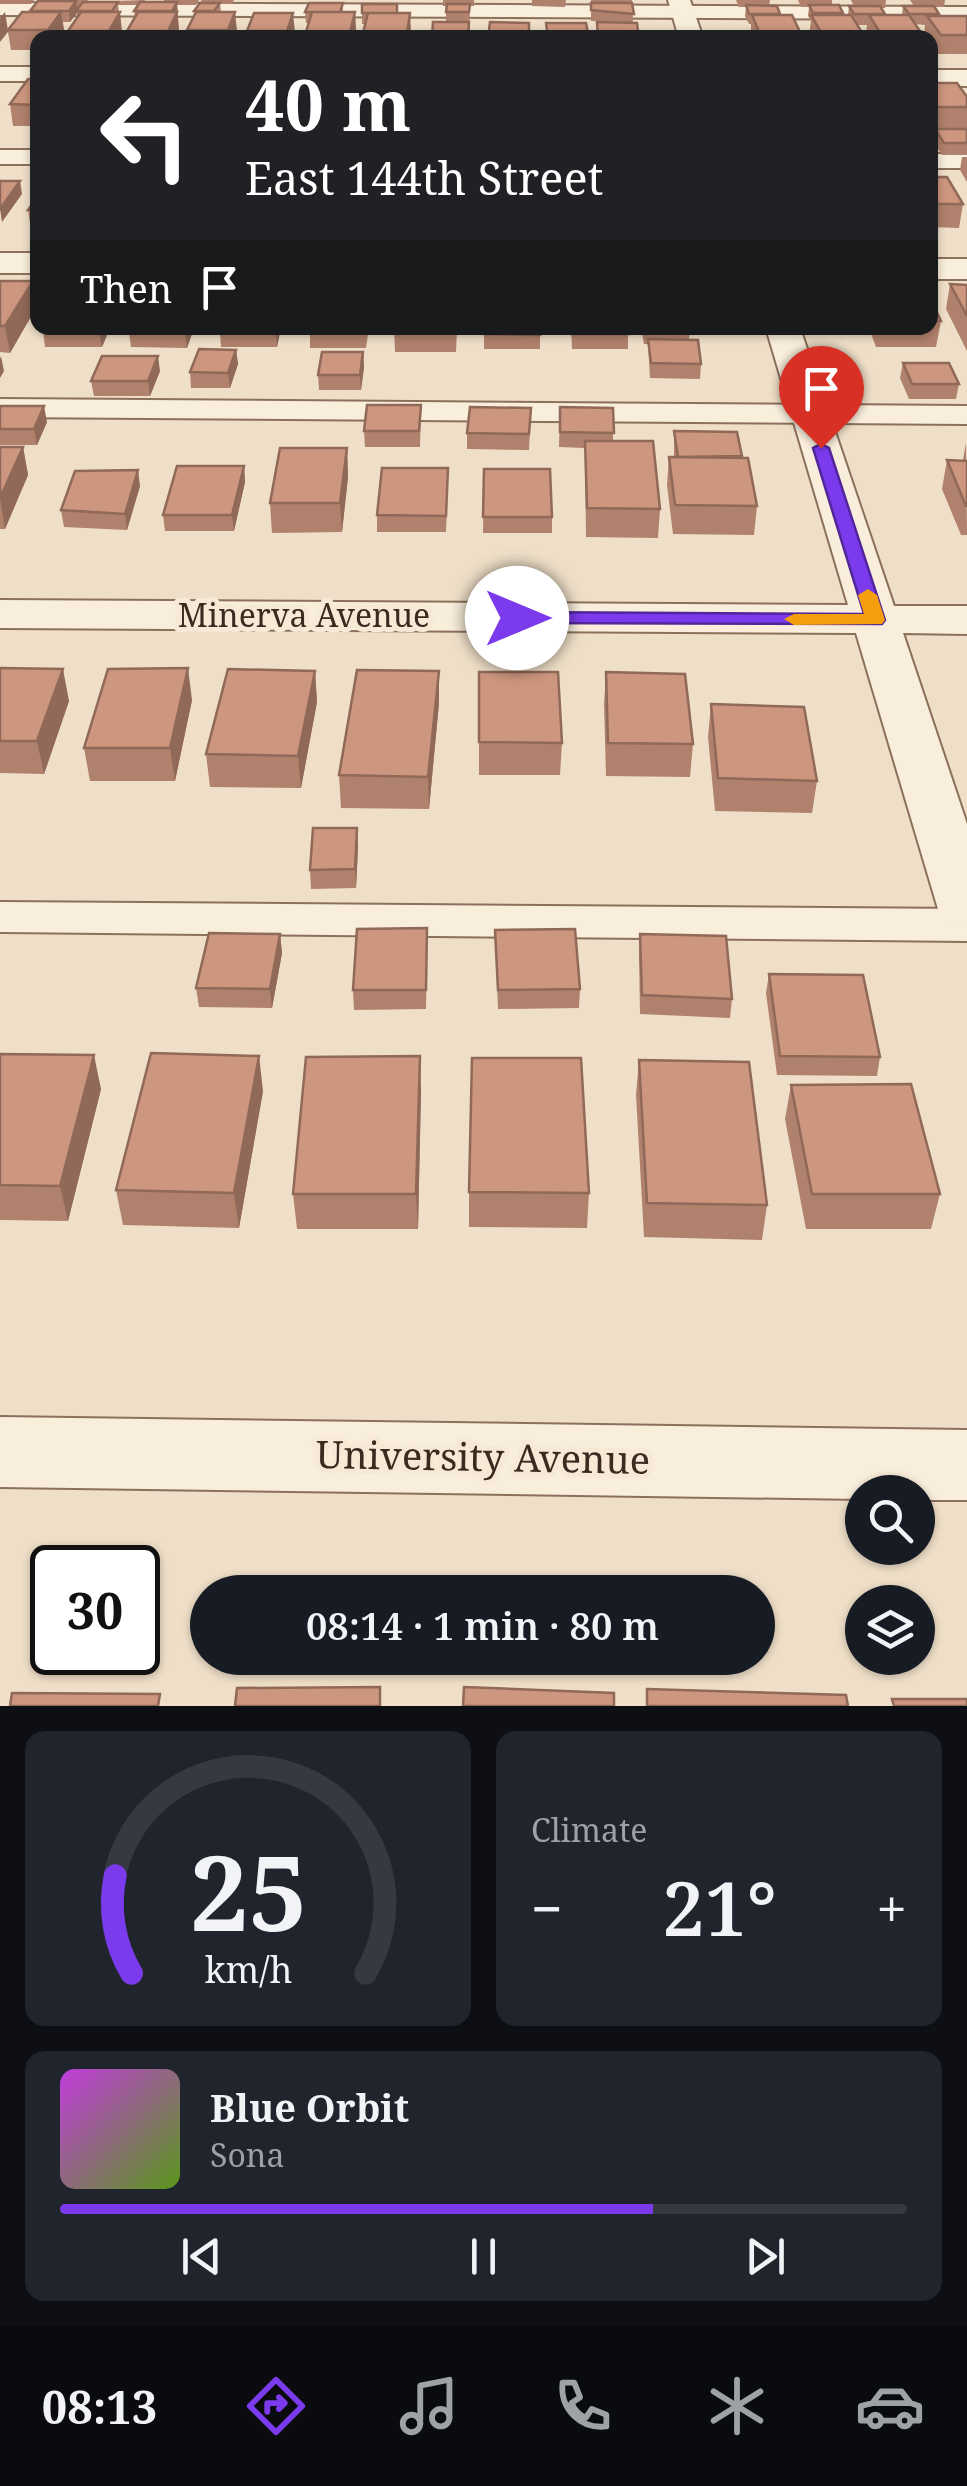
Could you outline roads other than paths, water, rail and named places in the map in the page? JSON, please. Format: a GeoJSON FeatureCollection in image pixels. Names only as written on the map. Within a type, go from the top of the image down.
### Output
{"type":"FeatureCollection","features":[{"type":"Feature","properties":{"kind":"street"},"geometry":{"type":"LineString","coordinates":[[681,6],[688,30]]}},
{"type":"Feature","properties":{"kind":"street"},"geometry":{"type":"LineString","coordinates":[[0,74],[30,74]]}},
{"type":"Feature","properties":{"kind":"street"},"geometry":{"type":"LineString","coordinates":[[938,78],[967,78]]}},
{"type":"Feature","properties":{"kind":"street"},"geometry":{"type":"LineString","coordinates":[[0,263],[30,263]]}},
{"type":"Feature","properties":{"kind":"street"},"geometry":{"type":"LineString","coordinates":[[938,269],[967,269]]}},
{"type":"Feature","properties":{"kind":"street"},"geometry":{"type":"LineString","coordinates":[[785,335],[967,908]]}},
{"type":"Feature","properties":{"kind":"street","name":"Minerva Avenue"},"geometry":{"type":"LineString","coordinates":[[0,614],[967,620]]}},
{"type":"Feature","properties":{"kind":"street","name":"University Avenue"},"geometry":{"type":"LineString","coordinates":[[0,1452],[967,1465]]}},
{"type":"Feature","properties":{"kind":"lane"},"geometry":{"type":"LineString","coordinates":[[0,9],[681,6],[967,13]]}},
{"type":"Feature","properties":{"kind":"lane"},"geometry":{"type":"LineString","coordinates":[[0,157],[30,157]]}},
{"type":"Feature","properties":{"kind":"lane"},"geometry":{"type":"LineString","coordinates":[[938,160],[967,161]]}},
{"type":"Feature","properties":{"kind":"lane"},"geometry":{"type":"LineString","coordinates":[[0,408],[967,415]]}},
{"type":"Feature","properties":{"kind":"lane"},"geometry":{"type":"LineString","coordinates":[[0,918],[967,924]]}}]}
